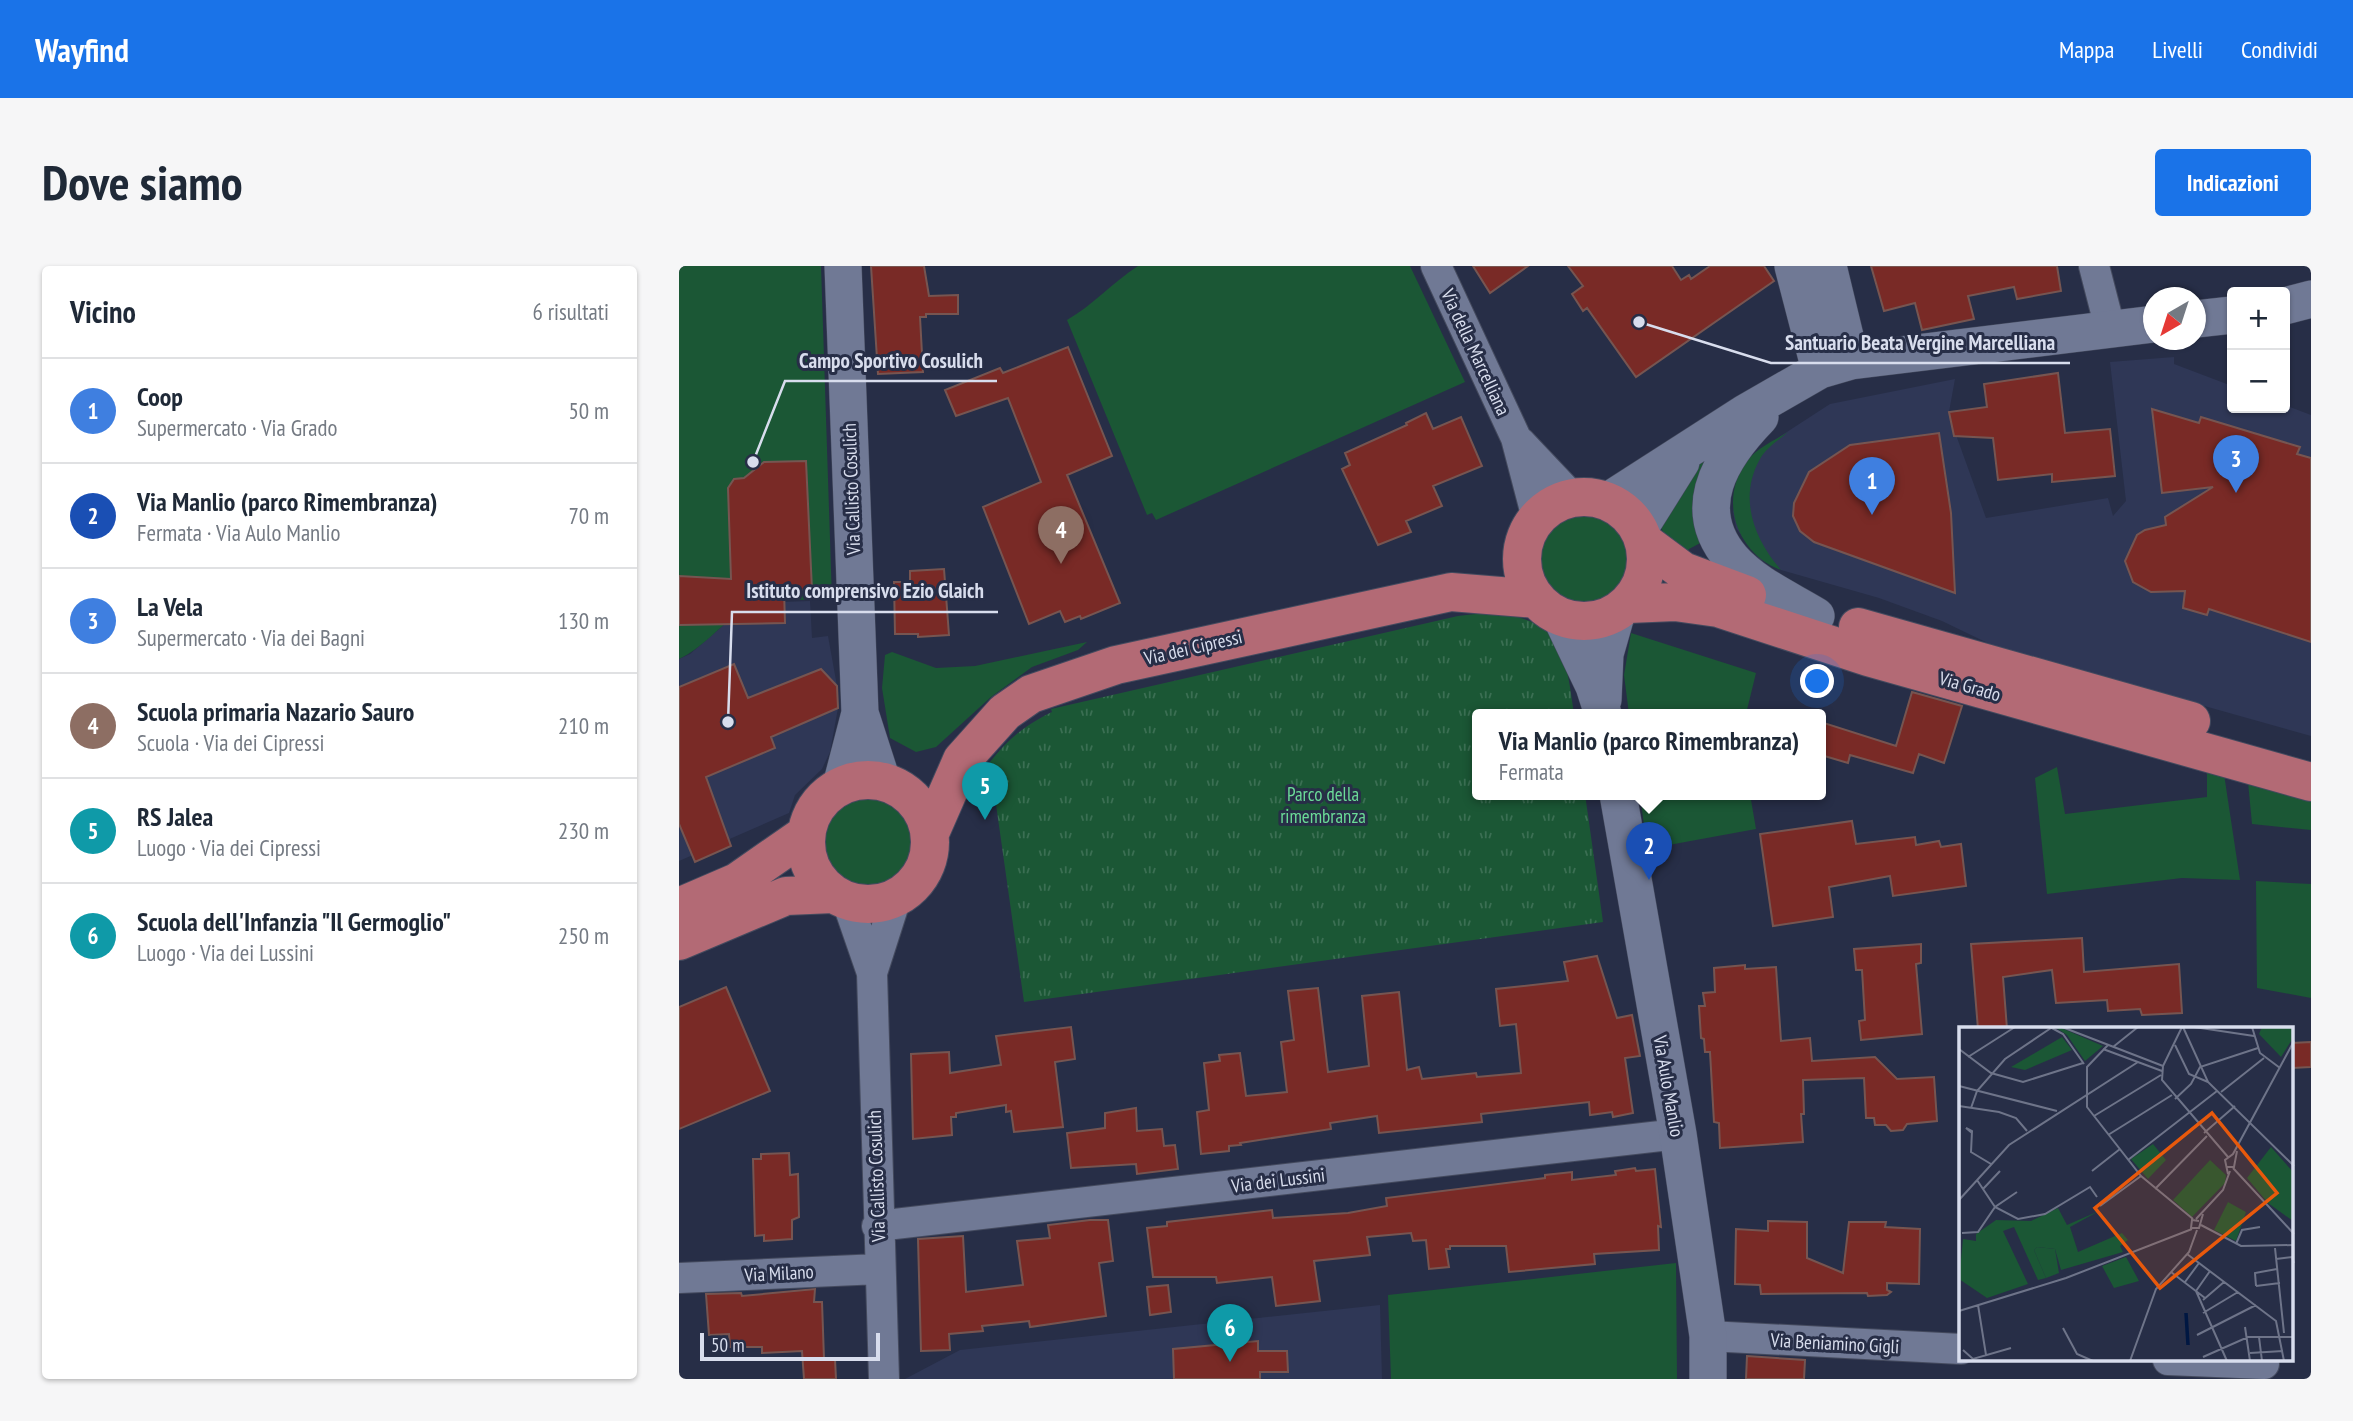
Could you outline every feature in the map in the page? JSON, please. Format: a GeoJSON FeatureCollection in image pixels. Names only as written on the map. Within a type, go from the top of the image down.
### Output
{"type":"FeatureCollection","features":[{"type":"Feature","properties":{"kind":"main road"},"geometry":{"type":"LineString","coordinates":[[1590,500],[1625,513],[1641,536],[1647,558],[1644,575],[1623,608],[1599,620],[1580,622],[1549,608],[1526,583],[1522,564],[1530,531],[1553,505],[1590,500]]}},
{"type":"Feature","properties":{"kind":"main road","name":"Via dei Cipressi"},"geometry":{"type":"LineString","coordinates":[[1451,592],[1530,531]]}},
{"type":"Feature","properties":{"kind":"main road","name":"Via Grado"},"geometry":{"type":"LineString","coordinates":[[1641,536],[1683,571],[1717,586],[2311,755]]}},
{"type":"Feature","properties":{"kind":"main road","name":"Via dei Cipressi"},"geometry":{"type":"LineString","coordinates":[[930,833],[962,760],[1005,712],[1031,694],[1065,681],[1143,659],[1451,592],[1549,608]]}},
{"type":"Feature","properties":{"kind":"main road","name":"Via Grado"},"geometry":{"type":"LineString","coordinates":[[1623,608],[1675,602],[1719,608],[1868,657],[2311,782]]}},
{"type":"Feature","properties":{"kind":"main road","name":"Via dei Cipressi"},"geometry":{"type":"LineString","coordinates":[[892,785],[962,760]]}},
{"type":"Feature","properties":{"kind":"main road"},"geometry":{"type":"LineString","coordinates":[[679,907],[737,882],[806,834],[812,814],[824,798],[841,786],[861,780],[892,785]]}},
{"type":"Feature","properties":{"kind":"main road","name":"Via Callisto Cosulich"},"geometry":{"type":"LineString","coordinates":[[892,785],[915,800],[925,816],[930,833]]}},
{"type":"Feature","properties":{"kind":"main road"},"geometry":{"type":"LineString","coordinates":[[679,941],[786,896],[840,897],[880,904],[896,898],[911,888],[923,873],[930,854],[930,833]]}},
{"type":"Feature","properties":{"kind":"main road","name":"Via Callisto Cosulich"},"geometry":{"type":"LineString","coordinates":[[806,834],[811,868],[840,897]]}},
{"type":"Feature","properties":{"kind":"street","name":"Via Callisto Cosulich"},"geometry":{"type":"LineString","coordinates":[[841,786],[860,713],[843,266]]}},
{"type":"Feature","properties":{"kind":"street","name":"Via della Marcelliana"},"geometry":{"type":"LineString","coordinates":[[1436,266],[1516,438],[1530,531]]}},
{"type":"Feature","properties":{"kind":"street"},"geometry":{"type":"LineString","coordinates":[[1793,266],[1836,365]]}},
{"type":"Feature","properties":{"kind":"street"},"geometry":{"type":"LineString","coordinates":[[1828,266],[1836,365]]}},
{"type":"Feature","properties":{"kind":"street"},"geometry":{"type":"LineString","coordinates":[[2094,266],[2110,328]]}},
{"type":"Feature","properties":{"kind":"street"},"geometry":{"type":"LineString","coordinates":[[2290,305],[2311,299]]}},
{"type":"Feature","properties":{"kind":"street"},"geometry":{"type":"LineString","coordinates":[[2206,318],[2227,316]]}},
{"type":"Feature","properties":{"kind":"street"},"geometry":{"type":"LineString","coordinates":[[1590,500],[1689,452],[1745,413],[1836,365],[2143,325]]}},
{"type":"Feature","properties":{"kind":"street"},"geometry":{"type":"LineString","coordinates":[[1785,392],[1729,452],[1713,488],[1711,512],[1715,527],[1731,558],[1758,582],[1816,616]]}},
{"type":"Feature","properties":{"kind":"street","name":"Via della Marcelliana"},"geometry":{"type":"LineString","coordinates":[[1516,438],[1590,500]]}},
{"type":"Feature","properties":{"kind":"street"},"geometry":{"type":"LineString","coordinates":[[1641,536],[1689,452]]}},
{"type":"Feature","properties":{"kind":"street"},"geometry":{"type":"LineString","coordinates":[[1549,608],[1601,709]]}},
{"type":"Feature","properties":{"kind":"street"},"geometry":{"type":"LineString","coordinates":[[1603,709],[1605,654],[1623,608]]}},
{"type":"Feature","properties":{"kind":"street","name":"Via Callisto Cosulich"},"geometry":{"type":"LineString","coordinates":[[860,713],[892,785]]}},
{"type":"Feature","properties":{"kind":"street","name":"Via Aulo Manlio"},"geometry":{"type":"LineString","coordinates":[[1619,800],[1678,1133],[1709,1336],[1707,1379]]}},
{"type":"Feature","properties":{"kind":"street","name":"Via Callisto Cosulich"},"geometry":{"type":"LineString","coordinates":[[840,897],[872,973]]}},
{"type":"Feature","properties":{"kind":"street","name":"Via Callisto Cosulich"},"geometry":{"type":"LineString","coordinates":[[884,1379],[877,1226],[872,973],[896,898]]}},
{"type":"Feature","properties":{"kind":"street","name":"Via dei Lussini"},"geometry":{"type":"LineString","coordinates":[[877,1226],[1678,1133]]}},
{"type":"Feature","properties":{"kind":"street","name":"Via Milano"},"geometry":{"type":"LineString","coordinates":[[679,1278],[879,1269]]}},
{"type":"Feature","properties":{"kind":"street","name":"Via Beniamino Gigli"},"geometry":{"type":"LineString","coordinates":[[1709,1336],[1959,1349]]}},
{"type":"Feature","properties":{"kind":"street"},"geometry":{"type":"LineString","coordinates":[[2216,1362],[2264,1364]]}},
{"type":"Feature","properties":{"kind":"shaded area"},"geometry":{"type":"Polygon","coordinates":[[[2174,357],[2174,364],[2227,384],[2227,413],[2290,413],[2290,407],[2311,415],[2311,736],[1998,648],[1942,621],[1879,598],[1781,570],[1759,559],[1736,528],[1733,512],[1737,485],[1749,459],[1756,452],[1830,404],[1955,379],[1949,412],[1951,421],[1986,518],[2108,498],[2113,516],[2126,501],[2110,362],[2174,357]]]}},
{"type":"Feature","properties":{"kind":"shaded area"},"geometry":{"type":"Polygon","coordinates":[[[810,601],[812,638],[828,636],[837,686],[838,708],[830,752],[822,769],[795,795],[789,813],[679,861],[679,659],[690,654],[740,611],[758,603],[810,601]]]}},
{"type":"Feature","properties":{"kind":"shaded area"},"geometry":{"type":"Polygon","coordinates":[[[1380,1305],[1382,1379],[905,1379],[960,1350],[1380,1305]]]}},
{"type":"Feature","properties":{"kind":"green space"},"geometry":{"type":"Polygon","coordinates":[[[679,266],[821,266],[832,600],[772,601],[749,607],[696,649],[679,659],[679,266]]]}},
{"type":"Feature","properties":{"kind":"green space"},"geometry":{"type":"Polygon","coordinates":[[[1138,266],[1410,266],[1465,382],[1156,520],[1152,513],[1147,515],[1067,320],[1138,266]]]}},
{"type":"Feature","properties":{"kind":"green space"},"geometry":{"type":"Polygon","coordinates":[[[1788,432],[1760,459],[1750,488],[1752,518],[1757,532],[1781,570],[1753,552],[1736,524],[1733,508],[1739,475],[1748,460],[1788,432]]]}},
{"type":"Feature","properties":{"kind":"green space"},"geometry":{"type":"Polygon","coordinates":[[[1714,448],[1708,539],[1689,549],[1686,555],[1666,540],[1661,527],[1672,489],[1714,448]]]}},
{"type":"Feature","properties":{"kind":"green space"},"geometry":{"type":"Polygon","coordinates":[[[1584,514],[1602,517],[1618,528],[1629,544],[1632,562],[1629,580],[1618,596],[1602,607],[1584,610],[1566,607],[1550,596],[1539,580],[1536,562],[1539,544],[1550,528],[1566,517],[1584,514]]]}},
{"type":"Feature","properties":{"kind":"green space","name":"Parco della rimembranza"},"geometry":{"type":"Polygon","coordinates":[[[1484,613],[1510,615],[1529,621],[1544,629],[1555,640],[1562,654],[1573,709],[1472,709],[1472,800],[1586,800],[1603,922],[1024,1002],[990,762],[1003,746],[1033,722],[1052,712],[1051,709],[1458,616],[1484,613]]]}},
{"type":"Feature","properties":{"kind":"green space"},"geometry":{"type":"Polygon","coordinates":[[[1631,633],[1756,673],[1747,709],[1628,709],[1624,675],[1631,633]]]}},
{"type":"Feature","properties":{"kind":"green space"},"geometry":{"type":"Polygon","coordinates":[[[1087,642],[1078,650],[1032,667],[991,697],[936,747],[916,752],[890,738],[882,688],[885,655],[892,652],[936,668],[975,666],[1087,642]]]}},
{"type":"Feature","properties":{"kind":"green space"},"geometry":{"type":"Polygon","coordinates":[[[2057,767],[2065,814],[2207,797],[2207,768],[2224,774],[2240,880],[2182,878],[2047,894],[2035,778],[2057,767]]]}},
{"type":"Feature","properties":{"kind":"green space"},"geometry":{"type":"Polygon","coordinates":[[[2248,782],[2311,797],[2311,830],[2252,824],[2248,782]]]}},
{"type":"Feature","properties":{"kind":"green space"},"geometry":{"type":"Polygon","coordinates":[[[868,791],[887,794],[903,805],[914,821],[917,840],[914,859],[903,875],[887,886],[868,889],[849,886],[833,875],[822,859],[819,840],[822,821],[833,805],[849,794],[868,791]]]}},
{"type":"Feature","properties":{"kind":"green space"},"geometry":{"type":"Polygon","coordinates":[[[1641,800],[1751,800],[1756,829],[1647,849],[1641,800]]]}},
{"type":"Feature","properties":{"kind":"green space"},"geometry":{"type":"Polygon","coordinates":[[[2256,881],[2311,884],[2311,998],[2257,988],[2256,881]]]}},
{"type":"Feature","properties":{"kind":"green space"},"geometry":{"type":"Polygon","coordinates":[[[1676,1263],[1677,1379],[1391,1379],[1388,1295],[1676,1263]]]}},
{"type":"Feature","properties":{"kind":"building"},"geometry":{"type":"Polygon","coordinates":[[[871,266],[924,266],[929,296],[958,295],[958,314],[926,314],[926,317],[920,317],[923,372],[878,374],[871,266]]]}},
{"type":"Feature","properties":{"kind":"building"},"geometry":{"type":"Polygon","coordinates":[[[1473,266],[1528,266],[1490,293],[1473,266]]]}},
{"type":"Feature","properties":{"kind":"building"},"geometry":{"type":"Polygon","coordinates":[[[1568,266],[1672,266],[1681,280],[1689,275],[1691,279],[1710,266],[1764,266],[1774,281],[1636,377],[1587,308],[1583,311],[1572,294],[1583,286],[1568,266]]]}},
{"type":"Feature","properties":{"kind":"building"},"geometry":{"type":"Polygon","coordinates":[[[1871,266],[2057,266],[2061,291],[2017,299],[2014,287],[1968,296],[1974,319],[1922,330],[1915,303],[1884,311],[1871,266]]]}},
{"type":"Feature","properties":{"kind":"building"},"geometry":{"type":"Polygon","coordinates":[[[1068,347],[1112,456],[1067,475],[1120,603],[1081,619],[1080,616],[1065,622],[1060,611],[1029,624],[983,507],[1041,482],[1008,398],[956,416],[945,390],[1000,368],[1003,373],[1068,347]]]}},
{"type":"Feature","properties":{"kind":"building"},"geometry":{"type":"Polygon","coordinates":[[[2058,373],[2065,433],[2110,429],[2115,476],[2052,482],[2052,474],[1998,480],[1993,438],[1954,436],[1949,412],[1987,407],[1984,384],[2058,373]]]}},
{"type":"Feature","properties":{"kind":"building"},"geometry":{"type":"Polygon","coordinates":[[[2152,409],[2199,423],[2201,417],[2300,447],[2297,454],[2311,458],[2311,642],[2209,609],[2207,615],[2183,608],[2185,591],[2151,592],[2133,582],[2125,561],[2137,535],[2145,530],[2166,525],[2165,517],[2213,487],[2162,493],[2152,409]]]}},
{"type":"Feature","properties":{"kind":"building"},"geometry":{"type":"Polygon","coordinates":[[[1426,413],[1433,429],[1461,417],[1482,466],[1433,486],[1442,506],[1406,521],[1411,532],[1378,545],[1342,469],[1350,465],[1345,453],[1407,425],[1406,423],[1426,413]]]}},
{"type":"Feature","properties":{"kind":"building"},"geometry":{"type":"Polygon","coordinates":[[[1939,433],[1951,513],[1955,593],[1814,542],[1800,531],[1793,516],[1794,503],[1809,472],[1850,445],[1939,433]]]}},
{"type":"Feature","properties":{"kind":"building"},"geometry":{"type":"Polygon","coordinates":[[[806,461],[812,590],[784,590],[785,623],[679,625],[679,576],[731,579],[728,488],[734,479],[744,478],[764,462],[806,461]]]}},
{"type":"Feature","properties":{"kind":"building"},"geometry":{"type":"Polygon","coordinates":[[[944,569],[949,635],[918,637],[918,634],[895,634],[894,582],[910,582],[910,571],[944,569]]]}},
{"type":"Feature","properties":{"kind":"building"},"geometry":{"type":"Polygon","coordinates":[[[734,664],[748,698],[821,669],[837,686],[838,708],[771,737],[775,748],[706,777],[731,846],[695,862],[679,824],[679,687],[734,664]]]}},
{"type":"Feature","properties":{"kind":"building"},"geometry":{"type":"Polygon","coordinates":[[[1912,692],[1962,706],[1944,763],[1919,754],[1913,773],[1850,755],[1848,763],[1826,756],[1826,724],[1896,746],[1912,692]]]}},
{"type":"Feature","properties":{"kind":"building"},"geometry":{"type":"Polygon","coordinates":[[[1852,821],[1856,844],[1915,837],[1916,845],[1939,841],[1941,847],[1961,844],[1966,886],[1893,896],[1890,876],[1829,887],[1833,917],[1773,926],[1760,834],[1852,821]]]}},
{"type":"Feature","properties":{"kind":"building"},"geometry":{"type":"Polygon","coordinates":[[[2082,938],[2084,972],[2179,964],[2182,1013],[2142,1015],[2140,1009],[2108,1011],[2107,1000],[2056,1003],[2052,970],[2003,977],[2007,1027],[1978,1027],[1971,944],[2082,938]]]}},
{"type":"Feature","properties":{"kind":"building"},"geometry":{"type":"Polygon","coordinates":[[[1921,944],[1921,963],[1916,964],[1922,1034],[1861,1040],[1859,1021],[1865,1020],[1862,970],[1856,970],[1854,949],[1921,944]]]}},
{"type":"Feature","properties":{"kind":"building"},"geometry":{"type":"Polygon","coordinates":[[[1597,956],[1617,1018],[1632,1015],[1640,1056],[1625,1058],[1633,1113],[1613,1117],[1612,1112],[1590,1115],[1589,1102],[1481,1114],[1482,1122],[1379,1133],[1377,1116],[1330,1123],[1331,1129],[1240,1143],[1241,1145],[1229,1146],[1229,1151],[1201,1154],[1197,1112],[1209,1110],[1204,1063],[1220,1061],[1219,1055],[1240,1053],[1246,1096],[1287,1092],[1281,1042],[1294,1040],[1288,991],[1318,988],[1328,1072],[1369,1066],[1362,996],[1399,992],[1407,1070],[1419,1067],[1422,1079],[1476,1073],[1477,1077],[1521,1073],[1516,1024],[1500,1026],[1496,989],[1568,981],[1564,962],[1597,956]]]}},
{"type":"Feature","properties":{"kind":"building"},"geometry":{"type":"Polygon","coordinates":[[[1745,965],[1745,969],[1776,967],[1781,1041],[1810,1038],[1812,1061],[1875,1057],[1897,1079],[1934,1077],[1937,1121],[1907,1124],[1903,1130],[1891,1131],[1886,1125],[1875,1125],[1874,1118],[1866,1118],[1864,1078],[1803,1080],[1803,1142],[1720,1148],[1719,1123],[1714,1122],[1710,1052],[1705,1052],[1704,1039],[1701,1038],[1699,1006],[1705,1006],[1703,993],[1715,992],[1714,968],[1745,965]]]}},
{"type":"Feature","properties":{"kind":"building"},"geometry":{"type":"Polygon","coordinates":[[[726,987],[770,1091],[679,1129],[679,1007],[726,987]]]}},
{"type":"Feature","properties":{"kind":"building"},"geometry":{"type":"Polygon","coordinates":[[[1071,1027],[1075,1059],[1055,1062],[1063,1127],[1014,1132],[1011,1111],[1006,1112],[1006,1105],[956,1113],[956,1117],[951,1117],[952,1135],[913,1139],[911,1054],[949,1052],[950,1073],[1001,1065],[996,1036],[1071,1027]]]}},
{"type":"Feature","properties":{"kind":"building"},"geometry":{"type":"Polygon","coordinates":[[[2311,1042],[2311,1067],[2294,1068],[2294,1043],[2311,1042]]]}},
{"type":"Feature","properties":{"kind":"building"},"geometry":{"type":"Polygon","coordinates":[[[1136,1108],[1137,1131],[1162,1129],[1164,1146],[1175,1145],[1178,1169],[1137,1174],[1136,1164],[1071,1168],[1067,1133],[1105,1128],[1105,1113],[1136,1108]]]}},
{"type":"Feature","properties":{"kind":"building"},"geometry":{"type":"Polygon","coordinates":[[[789,1153],[790,1175],[798,1174],[799,1217],[792,1220],[792,1239],[764,1241],[764,1235],[755,1236],[753,1159],[761,1159],[761,1154],[789,1153]]]}},
{"type":"Feature","properties":{"kind":"building"},"geometry":{"type":"Polygon","coordinates":[[[1635,1168],[1636,1171],[1655,1169],[1661,1227],[1658,1226],[1659,1250],[1594,1254],[1595,1264],[1509,1272],[1506,1246],[1450,1246],[1450,1249],[1446,1249],[1449,1267],[1429,1269],[1426,1240],[1413,1241],[1411,1233],[1367,1237],[1370,1255],[1314,1261],[1320,1301],[1276,1306],[1272,1277],[1217,1283],[1216,1277],[1153,1277],[1147,1228],[1167,1226],[1167,1222],[1272,1210],[1273,1218],[1348,1213],[1387,1206],[1386,1198],[1545,1178],[1545,1175],[1572,1172],[1572,1180],[1616,1175],[1615,1171],[1635,1168]]]}},
{"type":"Feature","properties":{"kind":"building"},"geometry":{"type":"Polygon","coordinates":[[[1108,1220],[1113,1261],[1099,1263],[1106,1316],[1030,1327],[1029,1321],[982,1326],[983,1331],[949,1334],[950,1350],[921,1351],[918,1239],[963,1236],[966,1292],[1023,1285],[1017,1241],[1050,1238],[1048,1225],[1108,1220]]]}},
{"type":"Feature","properties":{"kind":"building"},"geometry":{"type":"Polygon","coordinates":[[[1768,1221],[1807,1222],[1807,1258],[1843,1273],[1849,1222],[1886,1222],[1885,1227],[1920,1229],[1919,1284],[1887,1283],[1887,1290],[1891,1292],[1887,1295],[1868,1296],[1867,1293],[1761,1294],[1760,1285],[1735,1284],[1736,1229],[1768,1231],[1768,1221]]]}},
{"type":"Feature","properties":{"kind":"building"},"geometry":{"type":"Polygon","coordinates":[[[1168,1285],[1171,1312],[1150,1315],[1147,1287],[1168,1285]]]}},
{"type":"Feature","properties":{"kind":"building"},"geometry":{"type":"Polygon","coordinates":[[[815,1289],[814,1302],[822,1302],[824,1359],[835,1359],[836,1379],[804,1379],[802,1351],[762,1353],[762,1347],[730,1347],[729,1334],[709,1335],[706,1294],[741,1293],[742,1296],[815,1289]]]}},
{"type":"Feature","properties":{"kind":"building"},"geometry":{"type":"Polygon","coordinates":[[[1258,1341],[1258,1351],[1287,1351],[1288,1372],[1260,1372],[1260,1379],[1174,1379],[1173,1349],[1258,1341]]]}},
{"type":"Feature","properties":{"kind":"building"},"geometry":{"type":"Polygon","coordinates":[[[1747,1356],[1805,1360],[1804,1379],[1746,1379],[1747,1356]]]}},
{"type":"Feature","properties":{"kind":"place","name":"Santuario Beata Vergine Marcelliana"},"geometry":{"type":"Point","coordinates":[1639,322]}},
{"type":"Feature","properties":{"kind":"place","name":"Campo Sportivo Cosulich"},"geometry":{"type":"Point","coordinates":[753,462]}},
{"type":"Feature","properties":{"kind":"place","name":"La Vela"},"geometry":{"type":"Point","coordinates":[2236,493]}},
{"type":"Feature","properties":{"kind":"place","name":"Coop"},"geometry":{"type":"Point","coordinates":[1872,515]}},
{"type":"Feature","properties":{"kind":"place","name":"Scuola primaria Nazario Sauro"},"geometry":{"type":"Point","coordinates":[1061,564]}},
{"type":"Feature","properties":{"kind":"place","name":"Istituto comprensivo Ezio Glaich"},"geometry":{"type":"Point","coordinates":[728,722]}},
{"type":"Feature","properties":{"kind":"place","name":"RS Jalea"},"geometry":{"type":"Point","coordinates":[985,820]}},
{"type":"Feature","properties":{"kind":"place","name":"Via Manlio (parco Rimembranza)"},"geometry":{"type":"Point","coordinates":[1649,880]}},
{"type":"Feature","properties":{"kind":"place","name":"Scuola dell'Infanzia \"Il Germoglio\""},"geometry":{"type":"Point","coordinates":[1230,1362]}}]}
